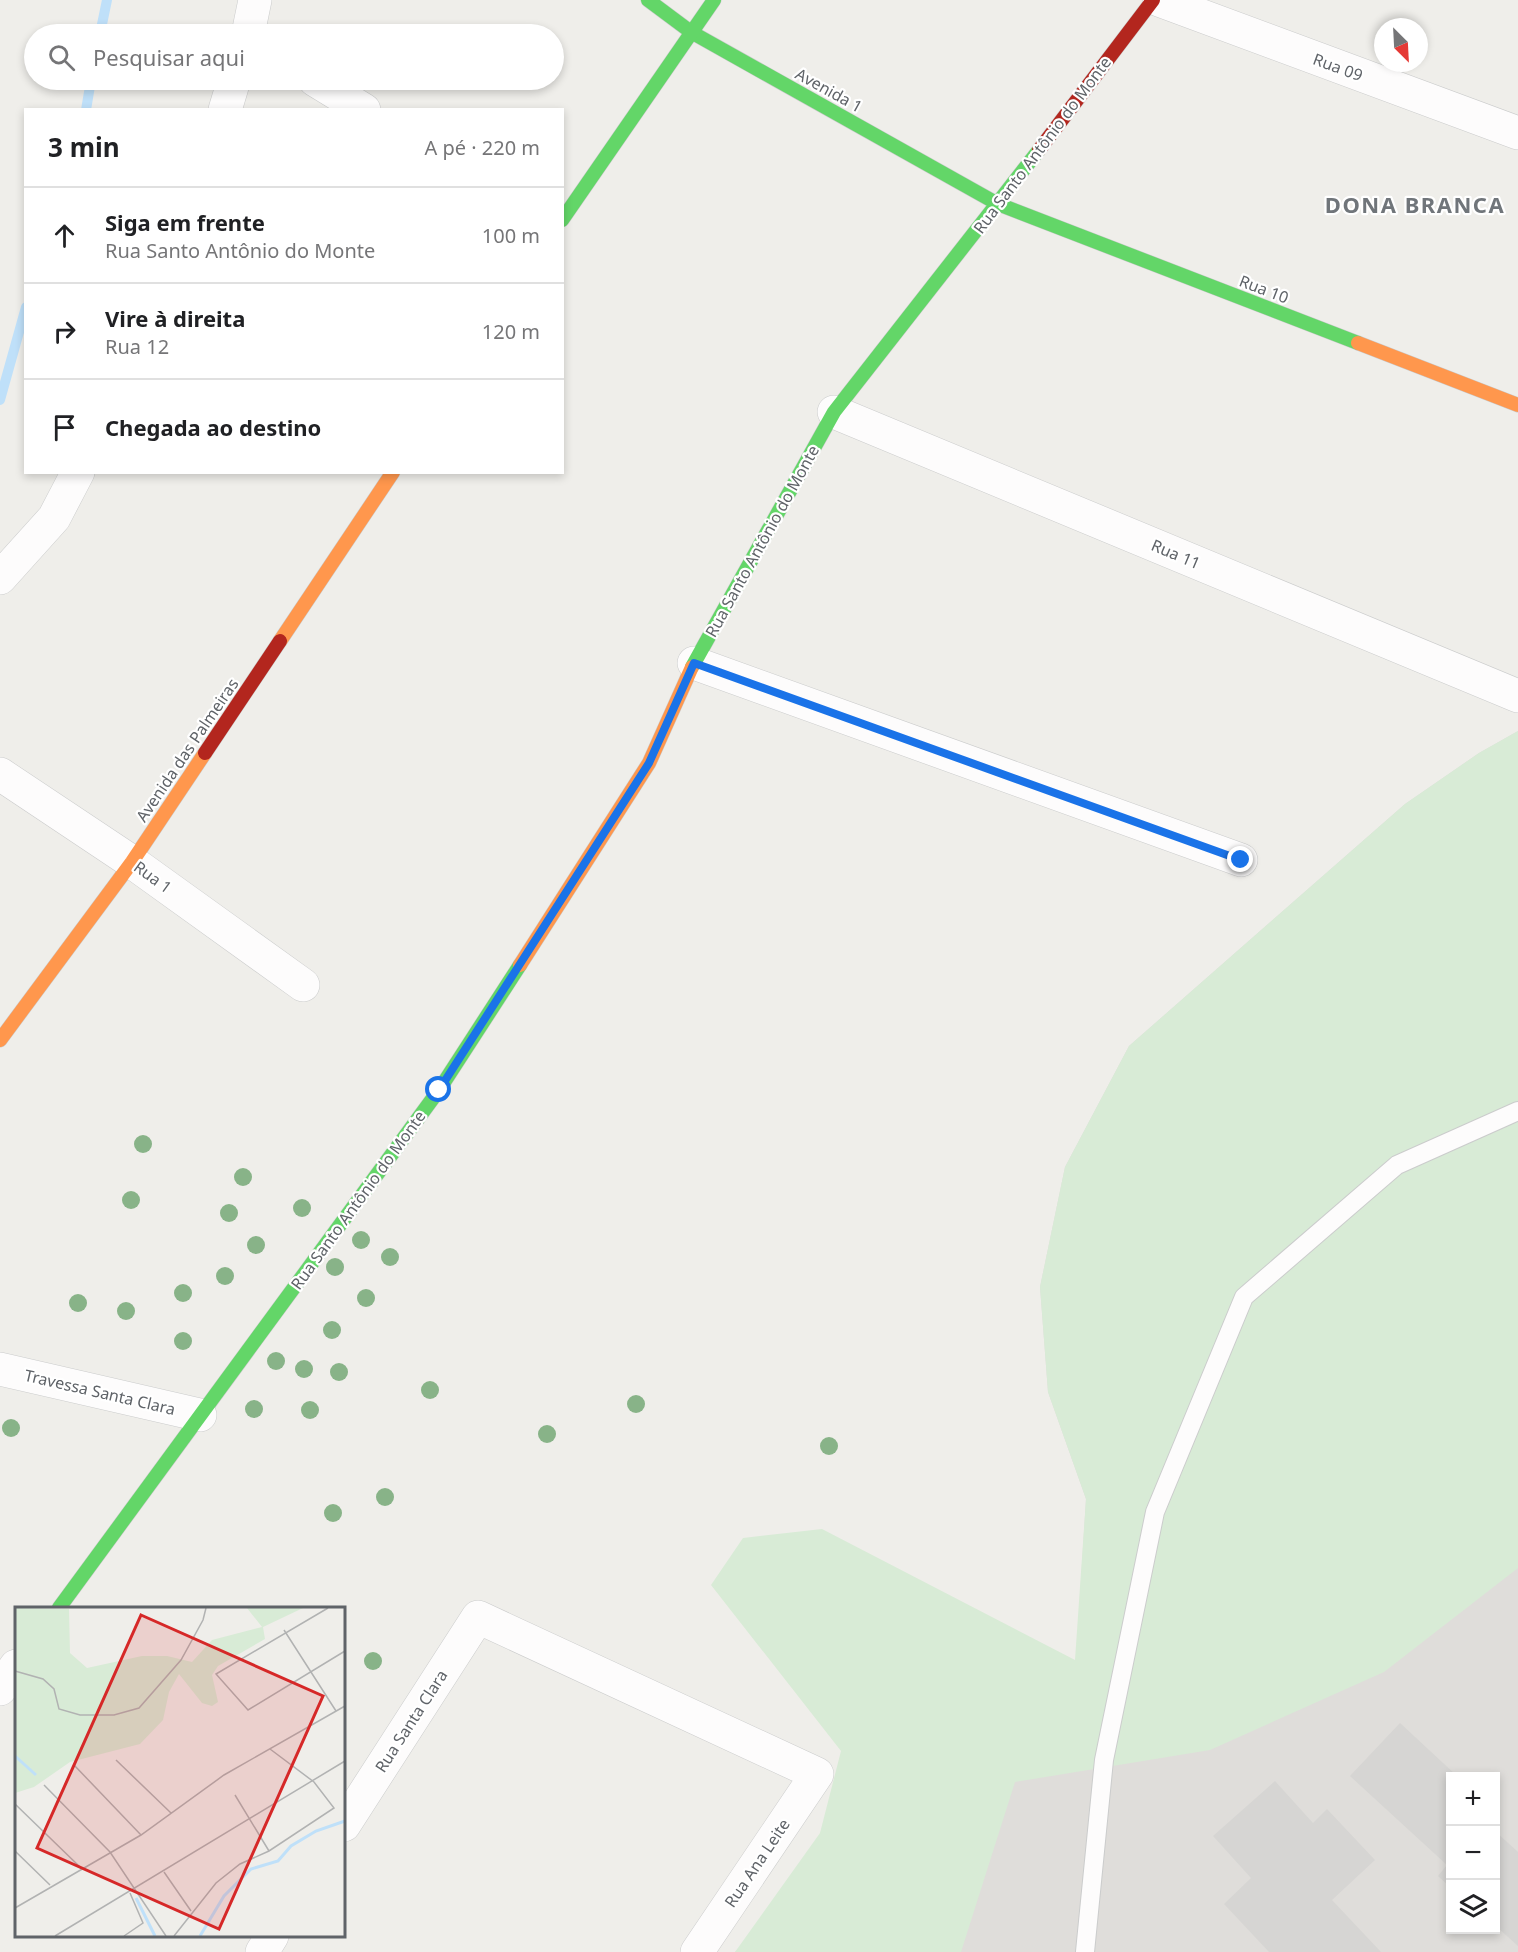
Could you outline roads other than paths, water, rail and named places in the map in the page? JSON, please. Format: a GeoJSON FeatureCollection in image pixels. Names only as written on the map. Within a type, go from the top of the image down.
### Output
{"type":"FeatureCollection","features":[{"type":"Feature","properties":{"kind":"street"},"geometry":{"type":"LineString","coordinates":[[250,24],[255,0]]}},
{"type":"Feature","properties":{"kind":"street","name":"Avenida 1"},"geometry":{"type":"LineString","coordinates":[[648,0],[691,32],[998,204]]}},
{"type":"Feature","properties":{"kind":"street"},"geometry":{"type":"LineString","coordinates":[[564,217],[714,0]]}},
{"type":"Feature","properties":{"kind":"street","name":"Rua Santo Antônio do Monte"},"geometry":{"type":"LineString","coordinates":[[60,1607],[439,1090],[649,763],[694,663],[834,412],[998,204],[1153,0]]}},
{"type":"Feature","properties":{"kind":"street","name":"Rua 09"},"geometry":{"type":"LineString","coordinates":[[1159,0],[1518,133]]}},
{"type":"Feature","properties":{"kind":"street"},"geometry":{"type":"LineString","coordinates":[[226,108],[231,90]]}},
{"type":"Feature","properties":{"kind":"street"},"geometry":{"type":"LineString","coordinates":[[331,90],[361,108]]}},
{"type":"Feature","properties":{"kind":"street","name":"Rua 10"},"geometry":{"type":"LineString","coordinates":[[998,204],[1518,405]]}},
{"type":"Feature","properties":{"kind":"street","name":"Rua 11"},"geometry":{"type":"LineString","coordinates":[[834,412],[1518,696]]}},
{"type":"Feature","properties":{"kind":"street"},"geometry":{"type":"LineString","coordinates":[[0,578],[54,518],[77,474]]}},
{"type":"Feature","properties":{"kind":"street","name":"Avenida das Palmeiras"},"geometry":{"type":"LineString","coordinates":[[0,1040],[132,862],[392,474]]}},
{"type":"Feature","properties":{"kind":"street"},"geometry":{"type":"LineString","coordinates":[[694,663],[1241,860]]}},
{"type":"Feature","properties":{"kind":"street","name":"Rua 1"},"geometry":{"type":"LineString","coordinates":[[0,774],[132,862],[303,986]]}},
{"type":"Feature","properties":{"kind":"street","name":"Travessa Santa Clara"},"geometry":{"type":"LineString","coordinates":[[0,1369],[200,1415]]}},
{"type":"Feature","properties":{"kind":"street","name":"Rua Santa Clara"},"geometry":{"type":"LineString","coordinates":[[345,1823],[478,1617],[817,1774]]}},
{"type":"Feature","properties":{"kind":"street"},"geometry":{"type":"LineString","coordinates":[[0,1689],[15,1667]]}},
{"type":"Feature","properties":{"kind":"street","name":"Rua Ana Leite"},"geometry":{"type":"LineString","coordinates":[[697,1952],[817,1774]]}},
{"type":"Feature","properties":{"kind":"street"},"geometry":{"type":"LineString","coordinates":[[262,1952],[271,1937]]}},
{"type":"Feature","properties":{"kind":"lane"},"geometry":{"type":"LineString","coordinates":[[1085,1952],[1104,1760],[1155,1512],[1244,1297],[1397,1165],[1518,1111]]}},
{"type":"Feature","properties":{"kind":"waterway"},"geometry":{"type":"LineString","coordinates":[[102,24],[107,0]]}},
{"type":"Feature","properties":{"kind":"waterway"},"geometry":{"type":"LineString","coordinates":[[86,108],[89,90]]}},
{"type":"Feature","properties":{"kind":"waterway"},"geometry":{"type":"LineString","coordinates":[[0,400],[24,314]]}},
{"type":"Feature","properties":{"kind":"district","name":"DONA BRANCA"},"geometry":{"type":"Point","coordinates":[1415,205]}}]}
